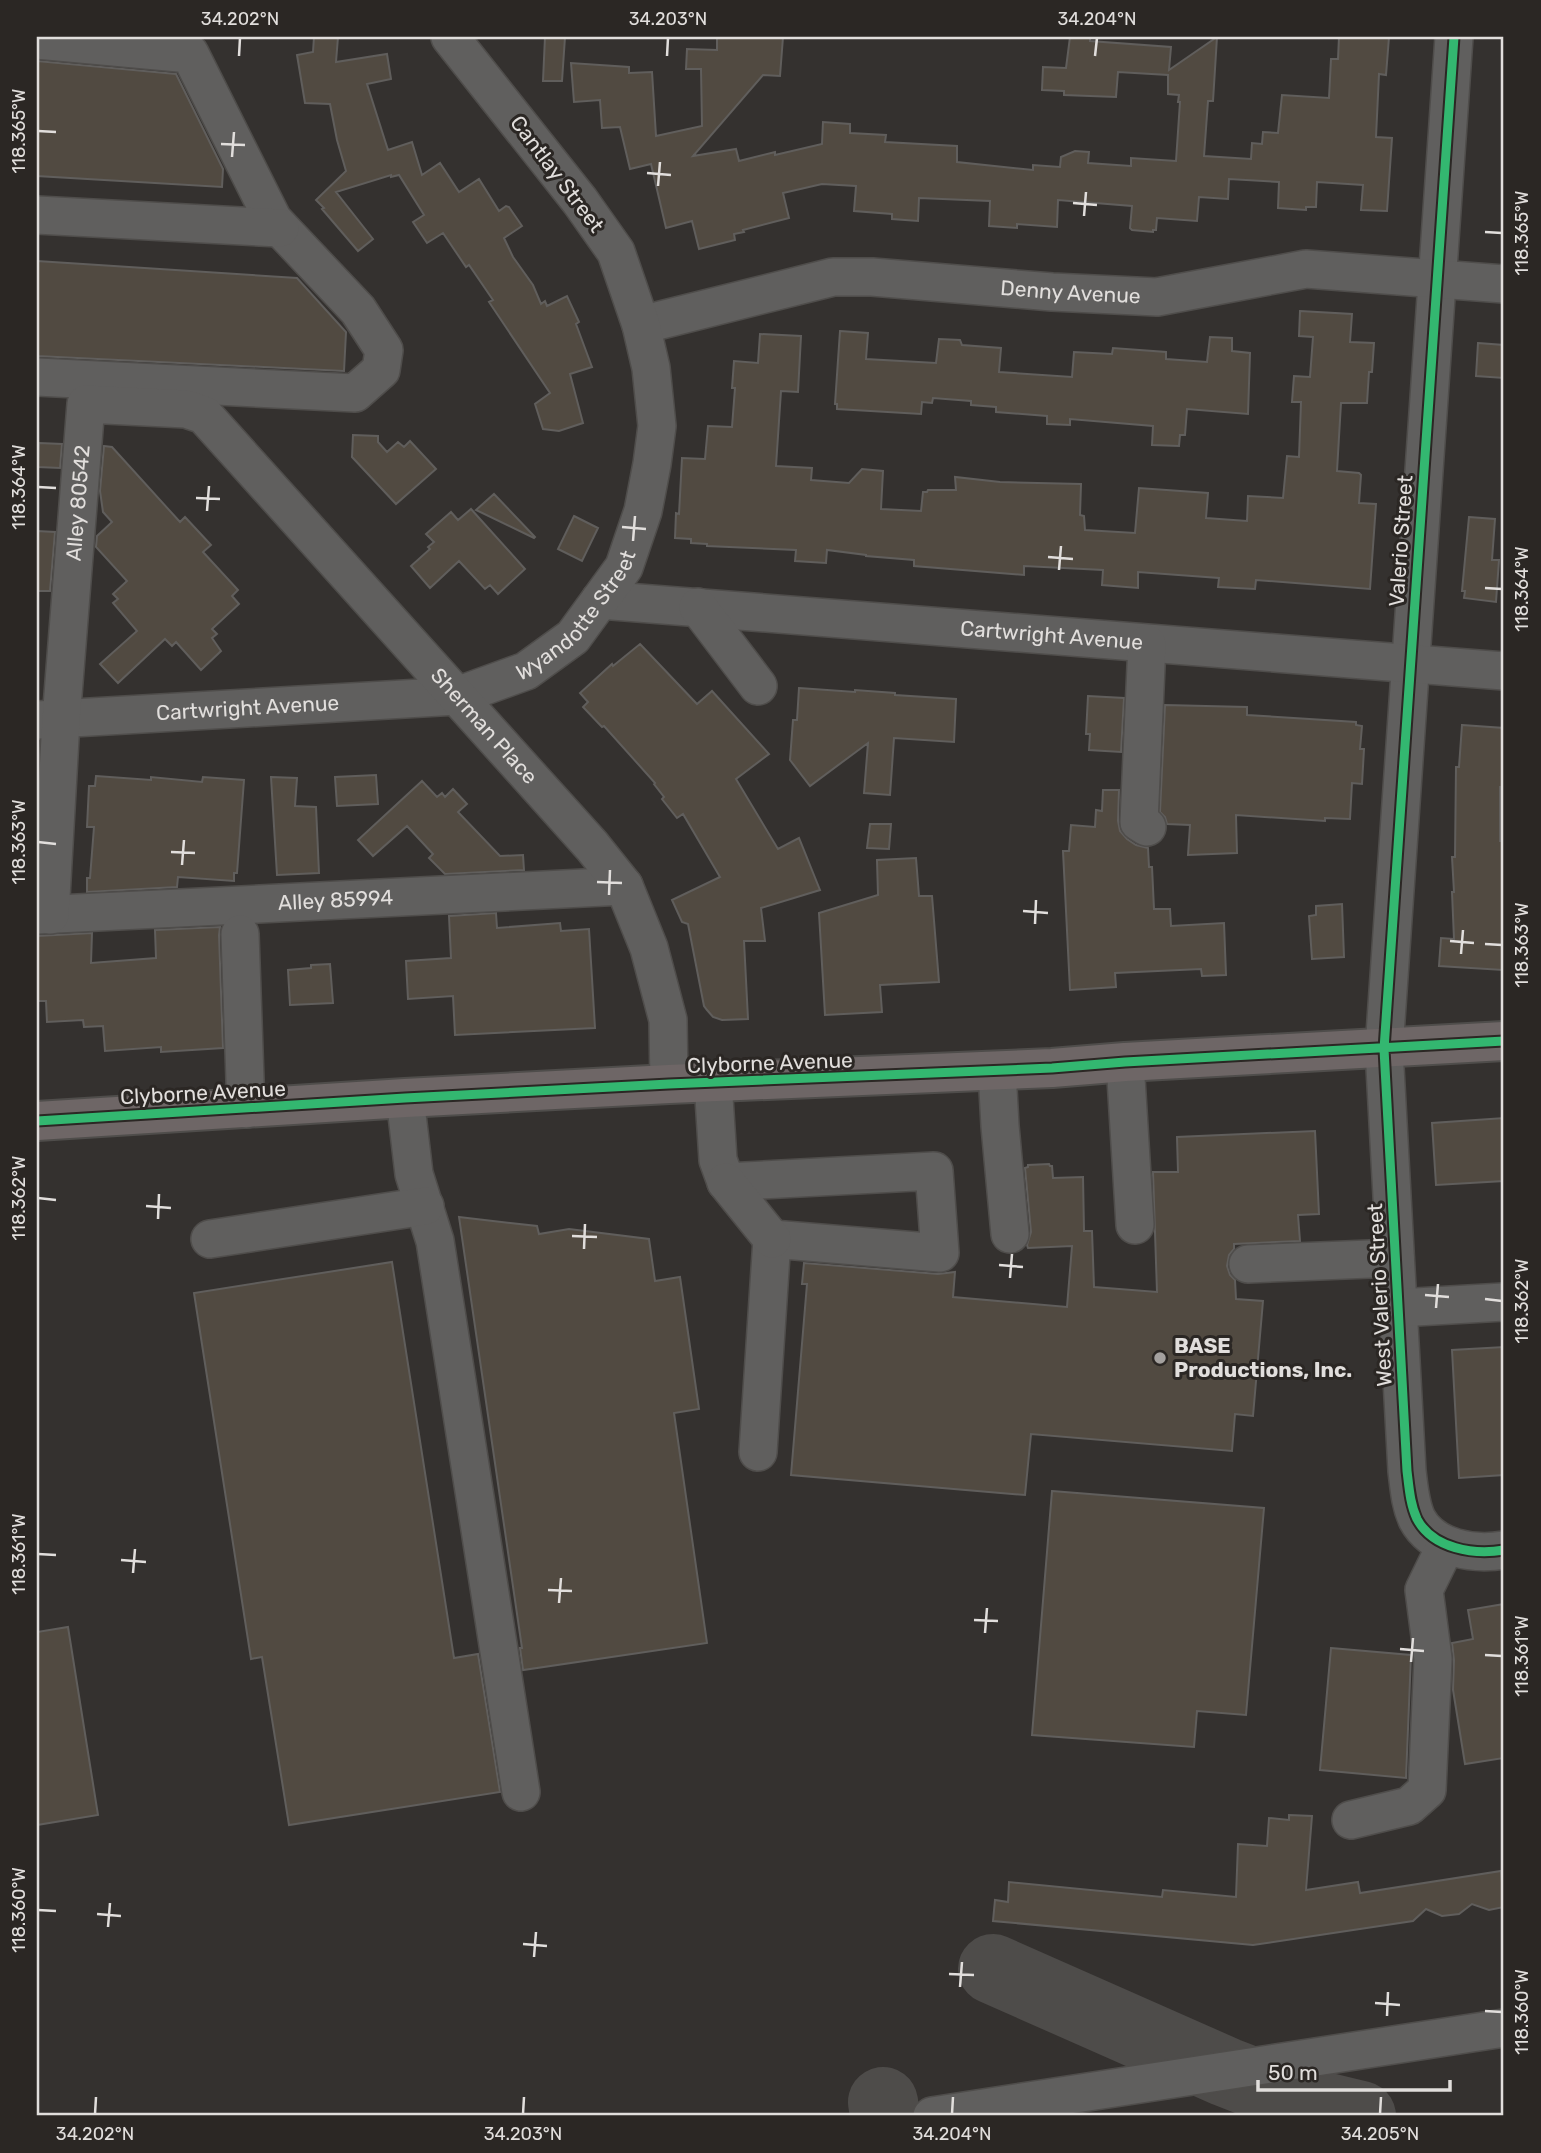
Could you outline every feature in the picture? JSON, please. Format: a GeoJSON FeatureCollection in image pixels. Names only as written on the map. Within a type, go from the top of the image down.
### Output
{"type":"FeatureCollection","features":[{"type":"Feature","properties":{"kind":"main road","name":"Clyborne Avenue"},"geometry":{"type":"LineString","coordinates":[[37,1121],[405,1098],[997,1071],[1504,1041]]}},
{"type":"Feature","properties":{"kind":"street","name":"Cantlay Street"},"geometry":{"type":"LineString","coordinates":[[450,37],[580,201],[616,252],[641,325]]}},
{"type":"Feature","properties":{"kind":"street","name":"Valerio Street"},"geometry":{"type":"LineString","coordinates":[[1384,1049],[1454,37]]}},
{"type":"Feature","properties":{"kind":"street"},"geometry":{"type":"LineString","coordinates":[[37,40],[190,54],[273,220],[358,310],[384,350],[382,370],[355,393],[37,377]]}},
{"type":"Feature","properties":{"kind":"street"},"geometry":{"type":"LineString","coordinates":[[37,215],[280,228]]}},
{"type":"Feature","properties":{"kind":"street","name":"Denny Avenue"},"geometry":{"type":"LineString","coordinates":[[641,325],[833,277],[872,277],[1052,292],[1157,297],[1306,269],[1504,284]]}},
{"type":"Feature","properties":{"kind":"street","name":"Wyandotte Street"},"geometry":{"type":"LineString","coordinates":[[457,696],[526,671],[573,637],[624,568],[643,511],[657,426],[655,395],[641,325]]}},
{"type":"Feature","properties":{"kind":"street","name":"Alley 80542"},"geometry":{"type":"LineString","coordinates":[[49,720],[86,404],[186,409],[204,415]]}},
{"type":"Feature","properties":{"kind":"street","name":"Sherman Place"},"geometry":{"type":"LineString","coordinates":[[204,415],[592,846],[624,886],[649,948],[668,1020],[669,1084]]}},
{"type":"Feature","properties":{"kind":"street","name":"Cartwright Avenue"},"geometry":{"type":"LineString","coordinates":[[600,600],[1410,666],[1504,671]]}},
{"type":"Feature","properties":{"kind":"street"},"geometry":{"type":"LineString","coordinates":[[698,607],[758,686]]}},
{"type":"Feature","properties":{"kind":"street"},"geometry":{"type":"LineString","coordinates":[[1147,644],[1139,822],[1147,827]]}},
{"type":"Feature","properties":{"kind":"street","name":"Cartwright Avenue"},"geometry":{"type":"LineString","coordinates":[[49,720],[457,696]]}},
{"type":"Feature","properties":{"kind":"street"},"geometry":{"type":"LineString","coordinates":[[43,915],[49,720]]}},
{"type":"Feature","properties":{"kind":"street","name":"Alley 85994"},"geometry":{"type":"LineString","coordinates":[[43,915],[624,886]]}},
{"type":"Feature","properties":{"kind":"street"},"geometry":{"type":"LineString","coordinates":[[240,934],[246,1108]]}},
{"type":"Feature","properties":{"kind":"street","name":"West Valerio Street"},"geometry":{"type":"LineString","coordinates":[[1384,1049],[1407,1471],[1411,1503],[1418,1520],[1437,1539]]}},
{"type":"Feature","properties":{"kind":"street"},"geometry":{"type":"LineString","coordinates":[[1125,1062],[1135,1225]]}},
{"type":"Feature","properties":{"kind":"street"},"geometry":{"type":"LineString","coordinates":[[997,1071],[1010,1234]]}},
{"type":"Feature","properties":{"kind":"street"},"geometry":{"type":"LineString","coordinates":[[713,1083],[719,1160],[726,1182],[772,1239],[758,1452]]}},
{"type":"Feature","properties":{"kind":"street"},"geometry":{"type":"LineString","coordinates":[[405,1098],[414,1174],[435,1241],[520,1792]]}},
{"type":"Feature","properties":{"kind":"street"},"geometry":{"type":"LineString","coordinates":[[726,1182],[934,1171],[940,1253],[772,1239]]}},
{"type":"Feature","properties":{"kind":"street"},"geometry":{"type":"LineString","coordinates":[[210,1239],[425,1206]]}},
{"type":"Feature","properties":{"kind":"street"},"geometry":{"type":"LineString","coordinates":[[1248,1264],[1395,1258]]}},
{"type":"Feature","properties":{"kind":"street"},"geometry":{"type":"LineString","coordinates":[[1398,1308],[1504,1302]]}},
{"type":"Feature","properties":{"kind":"street"},"geometry":{"type":"LineString","coordinates":[[1351,1820],[1409,1806],[1427,1790],[1433,1659],[1424,1590],[1437,1539],[1465,1551],[1504,1550]]}},
{"type":"Feature","properties":{"kind":"street"},"geometry":{"type":"LineString","coordinates":[[932,2116],[1504,2028]]}},
{"type":"Feature","properties":{"kind":"building"},"geometry":{"type":"Polygon","coordinates":[[[314,37],[338,37],[336,62],[387,54],[391,79],[367,84],[388,150],[412,142],[422,175],[440,163],[459,192],[479,179],[499,211],[509,207],[522,226],[504,238],[513,257],[533,285],[541,304],[545,301],[547,306],[567,296],[579,322],[576,324],[592,367],[570,374],[583,423],[559,431],[543,429],[535,404],[550,393],[489,302],[493,300],[443,233],[427,243],[413,222],[424,215],[399,175],[336,192],[373,239],[358,251],[322,209],[324,208],[316,200],[346,171],[330,104],[305,103],[297,55],[313,52],[314,37]]]}},
{"type":"Feature","properties":{"kind":"building"},"geometry":{"type":"Polygon","coordinates":[[[545,37],[565,37],[562,81],[543,81],[545,37]]]}},
{"type":"Feature","properties":{"kind":"building"},"geometry":{"type":"Polygon","coordinates":[[[717,37],[783,37],[780,76],[763,75],[693,156],[736,149],[739,161],[822,144],[823,122],[850,124],[850,133],[886,135],[885,142],[957,146],[957,162],[1033,170],[1033,165],[1060,167],[1061,157],[1075,151],[1089,152],[1088,163],[1131,166],[1131,158],[1176,161],[1180,102],[1179,95],[1168,94],[1168,75],[1118,72],[1116,97],[1064,95],[1064,91],[1042,90],[1043,67],[1066,68],[1070,37],[1171,47],[1169,70],[1217,37],[1213,101],[1208,101],[1204,156],[1251,159],[1252,143],[1262,144],[1263,132],[1278,133],[1282,95],[1329,98],[1331,59],[1338,59],[1339,37],[1389,37],[1386,75],[1379,74],[1376,137],[1392,138],[1387,211],[1361,210],[1363,185],[1317,182],[1316,207],[1306,207],[1306,210],[1278,208],[1279,182],[1229,179],[1228,199],[1199,197],[1197,221],[1157,218],[1156,230],[1153,232],[1130,228],[1132,206],[1058,200],[1057,227],[1017,224],[1017,228],[989,226],[990,201],[919,198],[918,221],[892,219],[892,214],[854,211],[856,186],[822,184],[783,193],[789,218],[743,230],[744,232],[734,234],[735,240],[699,249],[692,221],[666,228],[651,164],[630,169],[620,127],[602,128],[600,100],[574,102],[571,63],[629,67],[629,73],[652,72],[656,136],[702,126],[701,69],[686,69],[687,49],[717,50],[717,37]]]}},
{"type":"Feature","properties":{"kind":"building"},"geometry":{"type":"Polygon","coordinates":[[[37,61],[176,74],[223,169],[222,187],[37,176],[37,61]]]}},
{"type":"Feature","properties":{"kind":"building"},"geometry":{"type":"Polygon","coordinates":[[[37,261],[297,278],[346,332],[344,371],[37,356],[37,261]]]}},
{"type":"Feature","properties":{"kind":"building"},"geometry":{"type":"Polygon","coordinates":[[[1300,311],[1352,314],[1350,342],[1374,343],[1367,403],[1341,403],[1337,471],[1359,473],[1359,503],[1376,504],[1370,589],[1256,580],[1255,589],[1218,587],[1219,578],[1138,572],[1138,588],[1102,585],[1103,570],[1024,566],[1024,575],[914,566],[914,560],[827,550],[826,563],[795,561],[796,550],[707,546],[691,543],[691,539],[675,538],[682,458],[705,459],[708,426],[732,427],[734,361],[758,363],[760,334],[801,336],[798,392],[781,391],[776,466],[812,468],[811,480],[849,483],[862,469],[883,471],[881,509],[921,511],[923,492],[956,490],[955,477],[1000,482],[1081,484],[1080,515],[1084,516],[1085,530],[1135,533],[1139,488],[1208,493],[1206,518],[1247,521],[1248,496],[1283,498],[1287,456],[1299,457],[1301,402],[1292,402],[1294,376],[1310,377],[1313,337],[1299,336],[1300,311]]]}},
{"type":"Feature","properties":{"kind":"building"},"geometry":{"type":"Polygon","coordinates":[[[840,331],[868,333],[866,359],[936,363],[939,339],[960,340],[962,345],[1001,348],[999,372],[1072,377],[1074,352],[1112,354],[1113,348],[1166,352],[1166,359],[1207,362],[1210,337],[1232,338],[1232,351],[1250,353],[1248,414],[1187,409],[1185,435],[1180,435],[1179,446],[1152,445],[1153,426],[1070,419],[1070,425],[1047,424],[1047,416],[996,412],[996,407],[971,405],[971,401],[933,398],[932,403],[922,402],[921,414],[837,409],[835,404],[840,331]]]}},
{"type":"Feature","properties":{"kind":"building"},"geometry":{"type":"Polygon","coordinates":[[[1478,343],[1504,345],[1504,378],[1476,376],[1478,343]]]}},
{"type":"Feature","properties":{"kind":"building"},"geometry":{"type":"Polygon","coordinates":[[[353,435],[378,436],[378,442],[387,452],[398,442],[404,447],[410,441],[436,469],[396,504],[352,457],[353,435]]]}},
{"type":"Feature","properties":{"kind":"building"},"geometry":{"type":"Polygon","coordinates":[[[39,443],[62,444],[60,468],[38,467],[39,443]]]}},
{"type":"Feature","properties":{"kind":"building"},"geometry":{"type":"Polygon","coordinates":[[[104,446],[112,447],[180,522],[185,517],[211,545],[203,552],[238,590],[232,596],[239,604],[212,629],[217,634],[212,638],[221,651],[201,670],[176,642],[172,646],[165,639],[118,683],[100,664],[137,631],[113,603],[118,599],[113,594],[127,581],[96,547],[97,536],[112,522],[103,512],[100,491],[104,446]]]}},
{"type":"Feature","properties":{"kind":"building"},"geometry":{"type":"Polygon","coordinates":[[[494,494],[535,537],[534,538],[476,510],[494,494]]]}},
{"type":"Feature","properties":{"kind":"building"},"geometry":{"type":"Polygon","coordinates":[[[471,509],[525,569],[498,594],[490,585],[485,589],[459,561],[430,588],[411,566],[434,542],[426,534],[451,512],[458,520],[471,509]]]}},
{"type":"Feature","properties":{"kind":"building"},"geometry":{"type":"Polygon","coordinates":[[[574,516],[598,528],[582,561],[558,549],[574,516]]]}},
{"type":"Feature","properties":{"kind":"building"},"geometry":{"type":"Polygon","coordinates":[[[1469,517],[1495,519],[1492,560],[1499,560],[1496,602],[1464,598],[1465,591],[1462,591],[1469,517]]]}},
{"type":"Feature","properties":{"kind":"building"},"geometry":{"type":"Polygon","coordinates":[[[37,531],[55,532],[50,591],[37,591],[37,531]]]}},
{"type":"Feature","properties":{"kind":"building"},"geometry":{"type":"Polygon","coordinates":[[[640,644],[697,704],[712,691],[769,754],[736,779],[778,849],[799,838],[820,890],[761,908],[765,941],[744,941],[748,1019],[722,1020],[713,1017],[704,1006],[688,924],[682,922],[672,900],[720,877],[683,814],[677,818],[662,799],[664,797],[655,783],[604,726],[583,707],[588,702],[580,693],[612,664],[613,666],[640,644]]]}},
{"type":"Feature","properties":{"kind":"building"},"geometry":{"type":"Polygon","coordinates":[[[799,688],[956,699],[954,742],[894,738],[890,795],[864,793],[868,743],[810,786],[790,760],[799,688]]]}},
{"type":"Feature","properties":{"kind":"building"},"geometry":{"type":"Polygon","coordinates":[[[1088,696],[1124,698],[1121,752],[1089,750],[1090,734],[1086,734],[1088,696]]]}},
{"type":"Feature","properties":{"kind":"building"},"geometry":{"type":"Polygon","coordinates":[[[1165,705],[1247,707],[1247,715],[1356,722],[1356,725],[1362,726],[1362,784],[1352,783],[1350,819],[1325,818],[1325,821],[1236,815],[1237,853],[1188,855],[1190,825],[1167,824],[1160,812],[1165,705]]]}},
{"type":"Feature","properties":{"kind":"building"},"geometry":{"type":"Polygon","coordinates":[[[1462,725],[1504,728],[1504,787],[1500,787],[1500,841],[1504,841],[1503,970],[1439,966],[1441,938],[1454,939],[1452,857],[1455,857],[1456,767],[1459,767],[1462,725]]]}},
{"type":"Feature","properties":{"kind":"building"},"geometry":{"type":"Polygon","coordinates":[[[376,775],[378,804],[337,806],[335,777],[376,775]]]}},
{"type":"Feature","properties":{"kind":"building"},"geometry":{"type":"Polygon","coordinates":[[[96,776],[151,780],[151,777],[202,782],[203,777],[244,780],[237,873],[234,873],[234,881],[178,877],[177,887],[87,892],[94,827],[87,827],[89,786],[95,786],[96,776]]]}},
{"type":"Feature","properties":{"kind":"building"},"geometry":{"type":"Polygon","coordinates":[[[271,777],[297,778],[295,806],[316,807],[319,873],[277,875],[271,777]]]}},
{"type":"Feature","properties":{"kind":"building"},"geometry":{"type":"Polygon","coordinates":[[[422,781],[437,797],[442,793],[445,797],[453,789],[467,804],[458,812],[500,856],[523,855],[524,870],[445,874],[429,858],[433,854],[407,826],[373,856],[358,840],[422,781]]]}},
{"type":"Feature","properties":{"kind":"building"},"geometry":{"type":"Polygon","coordinates":[[[1103,790],[1119,790],[1120,831],[1136,845],[1148,848],[1149,867],[1152,867],[1154,909],[1170,909],[1171,926],[1224,923],[1226,975],[1202,976],[1201,969],[1115,973],[1116,987],[1070,990],[1063,851],[1069,851],[1071,825],[1095,827],[1096,810],[1102,811],[1103,790]]]}},
{"type":"Feature","properties":{"kind":"building"},"geometry":{"type":"Polygon","coordinates":[[[870,824],[891,824],[889,849],[867,848],[870,824]]]}},
{"type":"Feature","properties":{"kind":"building"},"geometry":{"type":"Polygon","coordinates":[[[916,858],[919,896],[932,896],[939,982],[880,985],[882,1012],[825,1015],[819,913],[878,895],[877,860],[916,858]]]}},
{"type":"Feature","properties":{"kind":"building"},"geometry":{"type":"Polygon","coordinates":[[[1342,904],[1344,957],[1312,959],[1309,916],[1316,915],[1316,906],[1342,904]]]}},
{"type":"Feature","properties":{"kind":"building"},"geometry":{"type":"Polygon","coordinates":[[[496,913],[497,928],[560,923],[561,931],[589,929],[595,1028],[455,1035],[453,996],[408,999],[406,961],[451,958],[449,916],[496,913]]]}},
{"type":"Feature","properties":{"kind":"building"},"geometry":{"type":"Polygon","coordinates":[[[220,927],[223,1048],[161,1052],[161,1047],[105,1051],[103,1026],[84,1027],[83,1020],[47,1022],[46,1001],[37,1001],[37,936],[92,933],[91,963],[156,958],[155,930],[220,927]]]}},
{"type":"Feature","properties":{"kind":"building"},"geometry":{"type":"Polygon","coordinates":[[[330,964],[333,1003],[290,1005],[288,970],[330,964]]]}},
{"type":"Feature","properties":{"kind":"building"},"geometry":{"type":"Polygon","coordinates":[[[1504,1118],[1504,1181],[1436,1185],[1432,1123],[1504,1118]]]}},
{"type":"Feature","properties":{"kind":"building"},"geometry":{"type":"Polygon","coordinates":[[[1315,1131],[1319,1214],[1298,1215],[1300,1241],[1234,1244],[1229,1255],[1227,1266],[1235,1280],[1236,1299],[1263,1301],[1253,1416],[1235,1414],[1232,1451],[1031,1434],[1025,1495],[791,1475],[807,1284],[802,1284],[804,1263],[938,1274],[955,1272],[953,1297],[1067,1307],[1072,1246],[1028,1248],[1027,1245],[1031,1232],[1025,1168],[1028,1165],[1049,1164],[1052,1166],[1053,1178],[1083,1177],[1084,1231],[1092,1231],[1094,1287],[1157,1292],[1153,1172],[1178,1172],[1177,1137],[1315,1131]]]}},
{"type":"Feature","properties":{"kind":"building"},"geometry":{"type":"Polygon","coordinates":[[[459,1217],[537,1226],[539,1234],[569,1229],[649,1239],[655,1281],[680,1277],[699,1409],[674,1413],[707,1643],[523,1670],[459,1217]]]}},
{"type":"Feature","properties":{"kind":"building"},"geometry":{"type":"Polygon","coordinates":[[[392,1262],[454,1658],[478,1654],[500,1792],[289,1825],[262,1657],[251,1659],[194,1293],[392,1262]]]}},
{"type":"Feature","properties":{"kind":"building"},"geometry":{"type":"Polygon","coordinates":[[[1504,1347],[1504,1475],[1459,1478],[1452,1350],[1504,1347]]]}},
{"type":"Feature","properties":{"kind":"building"},"geometry":{"type":"Polygon","coordinates":[[[1052,1491],[1264,1508],[1246,1715],[1197,1711],[1194,1747],[1032,1735],[1052,1491]]]}},
{"type":"Feature","properties":{"kind":"building"},"geometry":{"type":"Polygon","coordinates":[[[1504,1604],[1504,1758],[1465,1764],[1453,1690],[1452,1643],[1473,1639],[1468,1610],[1504,1604]]]}},
{"type":"Feature","properties":{"kind":"building"},"geometry":{"type":"Polygon","coordinates":[[[68,1627],[98,1815],[37,1825],[37,1632],[68,1627]]]}},
{"type":"Feature","properties":{"kind":"building"},"geometry":{"type":"Polygon","coordinates":[[[1331,1648],[1411,1655],[1406,1778],[1320,1770],[1331,1648]]]}},
{"type":"Feature","properties":{"kind":"building"},"geometry":{"type":"Polygon","coordinates":[[[1289,1815],[1312,1816],[1306,1890],[1358,1882],[1360,1893],[1501,1871],[1504,1907],[1489,1910],[1472,1904],[1459,1914],[1442,1916],[1426,1909],[1413,1921],[1253,1945],[993,1921],[995,1900],[1008,1902],[1009,1882],[1162,1897],[1163,1890],[1236,1897],[1238,1844],[1267,1846],[1269,1818],[1289,1820],[1289,1815]]]}},
{"type":"Feature","properties":{"kind":"taxiway"},"geometry":{"type":"LineString","coordinates":[[993,1969],[1226,2072],[1303,2102],[1361,2116]]}},
{"type":"Feature","properties":{"kind":"taxiway"},"geometry":{"type":"LineString","coordinates":[[883,2102],[885,2116]]}},
{"type":"Feature","properties":{"kind":"cycle path"},"geometry":{"type":"LineString","coordinates":[[1454,37],[1384,1049],[1407,1471],[1411,1501],[1417,1519],[1424,1529],[1444,1543],[1468,1550],[1504,1550]]}},
{"type":"Feature","properties":{"kind":"cycle path"},"geometry":{"type":"LineString","coordinates":[[37,1121],[405,1098],[1052,1068],[1504,1041]]}},
{"type":"Feature","properties":{"kind":"place","name":"BASE Productions, Inc."},"geometry":{"type":"Point","coordinates":[1160,1358]}}]}
